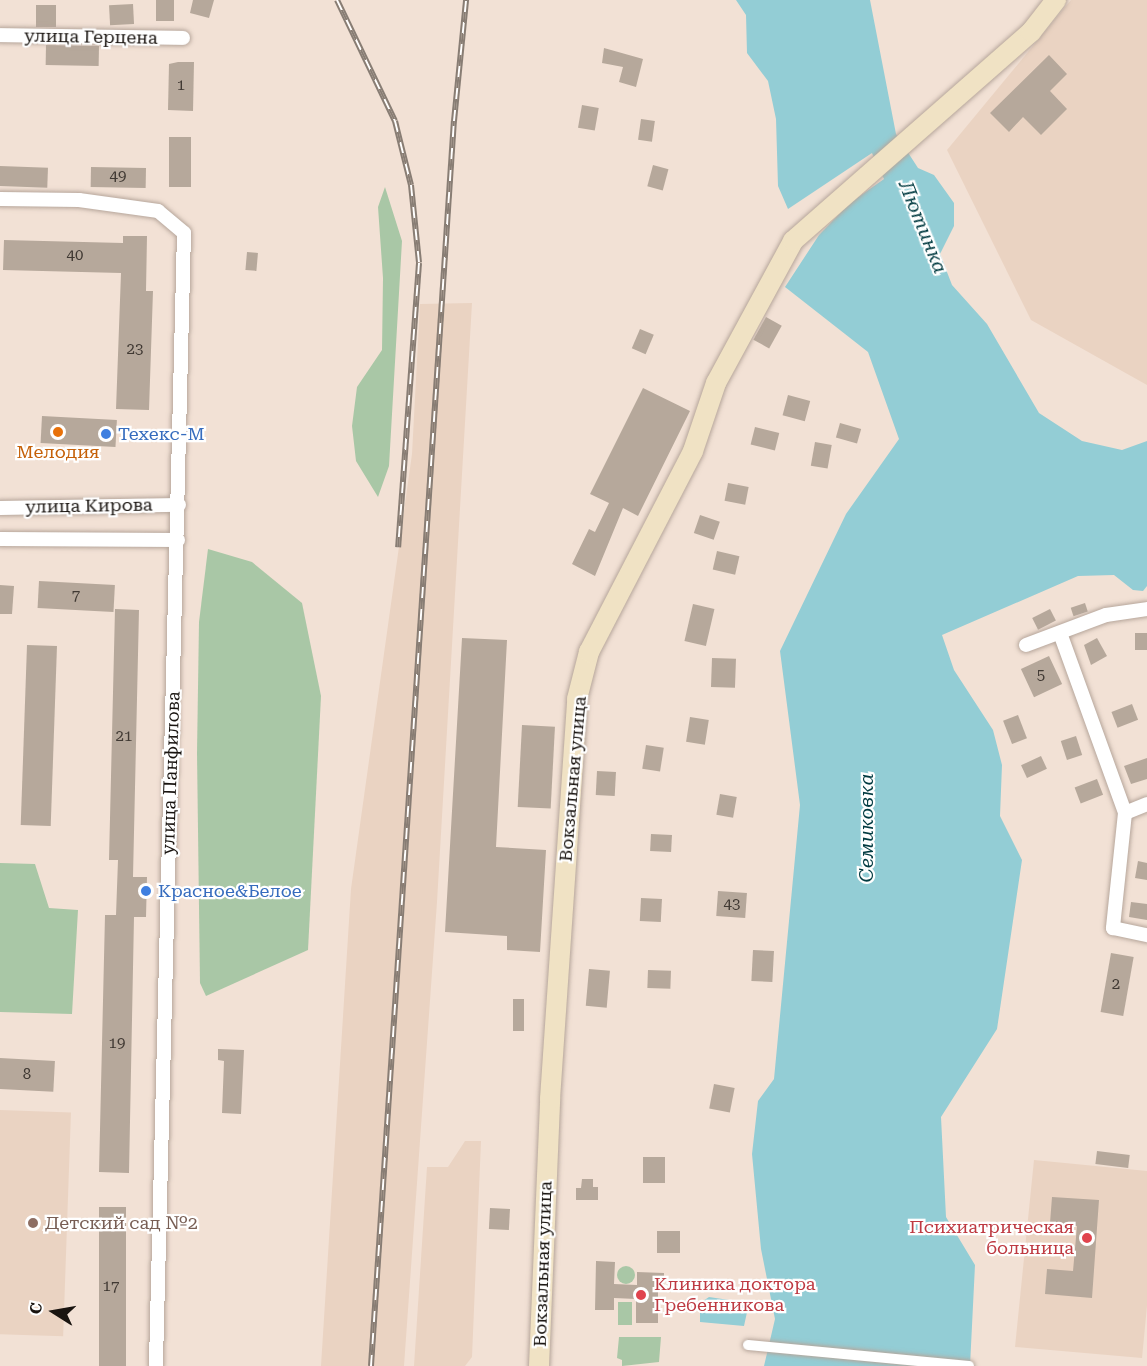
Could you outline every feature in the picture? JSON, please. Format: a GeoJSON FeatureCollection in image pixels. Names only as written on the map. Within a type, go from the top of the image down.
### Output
{"type":"FeatureCollection","features":[{"type":"Feature","properties":{"kind":"main road","name":"Вокзальная улица"},"geometry":{"type":"LineString","coordinates":[[539,1366],[550,1099],[577,699],[590,652],[693,451],[722,373],[793,241],[921,131],[1031,32],[1056,0]]}},
{"type":"Feature","properties":{"kind":"street","name":"улица Герцена"},"geometry":{"type":"LineString","coordinates":[[0,35],[183,38]]}},
{"type":"Feature","properties":{"kind":"street","name":"улица Панфилова"},"geometry":{"type":"LineString","coordinates":[[0,199],[79,200],[158,212],[172,220],[184,233],[156,1366]]}},
{"type":"Feature","properties":{"kind":"street","name":"улица Кирова"},"geometry":{"type":"LineString","coordinates":[[0,508],[179,505]]}},
{"type":"Feature","properties":{"kind":"street","name":"улица Кирова"},"geometry":{"type":"LineString","coordinates":[[0,538],[178,540]]}},
{"type":"Feature","properties":{"kind":"street"},"geometry":{"type":"LineString","coordinates":[[1026,645],[1106,615],[1147,609]]}},
{"type":"Feature","properties":{"kind":"street"},"geometry":{"type":"LineString","coordinates":[[1060,633],[1125,813],[1113,928],[1147,934]]}},
{"type":"Feature","properties":{"kind":"street"},"geometry":{"type":"LineString","coordinates":[[1125,813],[1147,804]]}},
{"type":"Feature","properties":{"kind":"street"},"geometry":{"type":"LineString","coordinates":[[748,1345],[969,1366]]}},
{"type":"Feature","properties":{"kind":"shaded area"},"geometry":{"type":"Polygon","coordinates":[[[1071,0],[1147,0],[1147,385],[1031,320],[947,150],[1071,0]]]}},
{"type":"Feature","properties":{"kind":"shaded area"},"geometry":{"type":"Polygon","coordinates":[[[472,303],[437,902],[404,1366],[321,1366],[351,889],[412,454],[420,304],[472,303]]]}},
{"type":"Feature","properties":{"kind":"shaded area","name":"Детский сад №2"},"geometry":{"type":"Polygon","coordinates":[[[0,1110],[71,1112],[63,1336],[0,1334],[0,1110]]]}},
{"type":"Feature","properties":{"kind":"shaded area"},"geometry":{"type":"Polygon","coordinates":[[[465,1141],[481,1141],[472,1357],[465,1366],[414,1366],[427,1167],[448,1167],[465,1141]]]}},
{"type":"Feature","properties":{"kind":"shaded area","name":"Психиатрическая больница"},"geometry":{"type":"Polygon","coordinates":[[[1034,1160],[1147,1171],[1147,1306],[1142,1358],[1015,1347],[1034,1160]]]}},
{"type":"Feature","properties":{"kind":"green space"},"geometry":{"type":"Polygon","coordinates":[[[385,187],[402,241],[389,466],[378,497],[356,461],[352,426],[357,387],[382,350],[383,278],[378,207],[385,187]]]}},
{"type":"Feature","properties":{"kind":"green space"},"geometry":{"type":"Polygon","coordinates":[[[208,549],[252,562],[302,603],[321,696],[308,950],[206,996],[200,983],[197,753],[199,622],[208,549]]]}},
{"type":"Feature","properties":{"kind":"green space"},"geometry":{"type":"Polygon","coordinates":[[[0,863],[35,864],[49,908],[78,910],[72,1014],[0,1012],[0,863]]]}},
{"type":"Feature","properties":{"kind":"green space"},"geometry":{"type":"Polygon","coordinates":[[[626,1266],[632,1269],[635,1275],[632,1281],[626,1284],[620,1281],[617,1275],[620,1269],[626,1266]]]}},
{"type":"Feature","properties":{"kind":"green space"},"geometry":{"type":"Polygon","coordinates":[[[618,1302],[632,1302],[632,1325],[618,1325],[618,1302]]]}},
{"type":"Feature","properties":{"kind":"green space"},"geometry":{"type":"Polygon","coordinates":[[[619,1337],[661,1337],[659,1362],[622,1366],[622,1360],[617,1358],[619,1337]]]}},
{"type":"Feature","properties":{"kind":"water"},"geometry":{"type":"Polygon","coordinates":[[[736,0],[870,0],[896,134],[918,168],[934,175],[954,203],[954,226],[940,254],[952,285],[987,324],[1039,413],[1082,441],[1122,450],[1147,441],[1147,586],[1143,591],[1133,590],[1114,575],[1078,576],[942,635],[954,670],[993,730],[1002,765],[1000,816],[1022,860],[997,1029],[941,1117],[946,1217],[975,1265],[970,1366],[764,1366],[775,1319],[761,1249],[752,1154],[758,1101],[774,1079],[800,805],[780,651],[846,514],[899,439],[868,352],[785,287],[819,235],[850,203],[884,179],[872,153],[788,209],[778,186],[776,119],[768,81],[747,53],[746,15],[736,0]]]}},
{"type":"Feature","properties":{"kind":"water"},"geometry":{"type":"Polygon","coordinates":[[[709,1297],[749,1303],[744,1326],[700,1322],[700,1303],[709,1297]]]}},
{"type":"Feature","properties":{"kind":"building"},"geometry":{"type":"Polygon","coordinates":[[[156,0],[174,0],[174,21],[156,21],[156,0]]]}},
{"type":"Feature","properties":{"kind":"building"},"geometry":{"type":"Polygon","coordinates":[[[193,0],[214,0],[209,18],[190,13],[193,0]]]}},
{"type":"Feature","properties":{"kind":"building"},"geometry":{"type":"Polygon","coordinates":[[[133,4],[134,24],[110,25],[109,5],[133,4]]]}},
{"type":"Feature","properties":{"kind":"building"},"geometry":{"type":"Polygon","coordinates":[[[36,5],[56,5],[56,27],[36,27],[36,5]]]}},
{"type":"Feature","properties":{"kind":"building"},"geometry":{"type":"Polygon","coordinates":[[[46,45],[99,46],[99,66],[46,65],[46,45]]]}},
{"type":"Feature","properties":{"kind":"building"},"geometry":{"type":"Polygon","coordinates":[[[604,48],[643,59],[636,87],[619,82],[623,67],[602,63],[604,48]]]}},
{"type":"Feature","properties":{"kind":"building"},"geometry":{"type":"Polygon","coordinates":[[[1049,55],[1067,74],[1050,91],[1067,109],[1041,135],[1023,117],[1009,132],[990,113],[1049,55]]]}},
{"type":"Feature","properties":{"kind":"building"},"geometry":{"type":"Polygon","coordinates":[[[194,62],[193,111],[168,110],[169,64],[194,62]]]}},
{"type":"Feature","properties":{"kind":"building"},"geometry":{"type":"Polygon","coordinates":[[[582,105],[599,108],[595,131],[578,128],[582,105]]]}},
{"type":"Feature","properties":{"kind":"building"},"geometry":{"type":"Polygon","coordinates":[[[641,119],[655,121],[652,142],[638,140],[641,119]]]}},
{"type":"Feature","properties":{"kind":"building"},"geometry":{"type":"Polygon","coordinates":[[[169,137],[191,137],[191,187],[169,187],[169,137]]]}},
{"type":"Feature","properties":{"kind":"building"},"geometry":{"type":"Polygon","coordinates":[[[653,165],[668,169],[663,190],[647,186],[653,165]]]}},
{"type":"Feature","properties":{"kind":"building"},"geometry":{"type":"Polygon","coordinates":[[[0,166],[48,168],[47,188],[0,186],[0,166]]]}},
{"type":"Feature","properties":{"kind":"building"},"geometry":{"type":"Polygon","coordinates":[[[91,167],[146,168],[146,188],[91,187],[91,167]]]}},
{"type":"Feature","properties":{"kind":"building"},"geometry":{"type":"Polygon","coordinates":[[[123,236],[147,236],[146,291],[153,291],[149,410],[116,409],[121,273],[3,270],[4,240],[123,243],[123,236]]]}},
{"type":"Feature","properties":{"kind":"building"},"geometry":{"type":"Polygon","coordinates":[[[247,252],[258,253],[256,271],[245,270],[247,252]]]}},
{"type":"Feature","properties":{"kind":"building"},"geometry":{"type":"Polygon","coordinates":[[[766,317],[782,326],[769,348],[753,340],[766,317]]]}},
{"type":"Feature","properties":{"kind":"building"},"geometry":{"type":"Polygon","coordinates":[[[640,329],[654,335],[646,354],[632,348],[640,329]]]}},
{"type":"Feature","properties":{"kind":"building"},"geometry":{"type":"Polygon","coordinates":[[[643,388],[690,411],[638,516],[623,508],[595,576],[572,564],[589,529],[595,532],[609,503],[590,494],[643,388]]]}},
{"type":"Feature","properties":{"kind":"building"},"geometry":{"type":"Polygon","coordinates":[[[788,395],[810,401],[805,421],[783,415],[788,395]]]}},
{"type":"Feature","properties":{"kind":"building"},"geometry":{"type":"Polygon","coordinates":[[[42,416],[117,420],[115,447],[41,443],[42,416]]]}},
{"type":"Feature","properties":{"kind":"building"},"geometry":{"type":"Polygon","coordinates":[[[840,423],[861,429],[857,443],[836,437],[840,423]]]}},
{"type":"Feature","properties":{"kind":"building"},"geometry":{"type":"Polygon","coordinates":[[[755,427],[779,433],[775,451],[751,444],[755,427]]]}},
{"type":"Feature","properties":{"kind":"building"},"geometry":{"type":"Polygon","coordinates":[[[815,442],[832,445],[828,469],[811,466],[815,442]]]}},
{"type":"Feature","properties":{"kind":"building"},"geometry":{"type":"Polygon","coordinates":[[[728,483],[749,487],[745,505],[725,501],[728,483]]]}},
{"type":"Feature","properties":{"kind":"building"},"geometry":{"type":"Polygon","coordinates":[[[700,515],[720,522],[714,540],[694,533],[700,515]]]}},
{"type":"Feature","properties":{"kind":"building"},"geometry":{"type":"Polygon","coordinates":[[[717,551],[739,556],[735,575],[713,570],[717,551]]]}},
{"type":"Feature","properties":{"kind":"building"},"geometry":{"type":"Polygon","coordinates":[[[39,581],[115,585],[113,612],[38,608],[39,581]]]}},
{"type":"Feature","properties":{"kind":"building"},"geometry":{"type":"Polygon","coordinates":[[[0,585],[14,586],[12,614],[0,614],[0,585]]]}},
{"type":"Feature","properties":{"kind":"building"},"geometry":{"type":"Polygon","coordinates":[[[1085,603],[1088,612],[1074,616],[1071,608],[1085,603]]]}},
{"type":"Feature","properties":{"kind":"building"},"geometry":{"type":"Polygon","coordinates":[[[693,604],[714,609],[706,646],[684,641],[693,604]]]}},
{"type":"Feature","properties":{"kind":"building"},"geometry":{"type":"Polygon","coordinates":[[[115,609],[139,610],[133,877],[147,877],[146,917],[134,917],[129,1173],[99,1172],[105,915],[116,915],[118,860],[109,860],[115,609]]]}},
{"type":"Feature","properties":{"kind":"building"},"geometry":{"type":"Polygon","coordinates":[[[1050,609],[1056,621],[1038,630],[1032,618],[1050,609]]]}},
{"type":"Feature","properties":{"kind":"building"},"geometry":{"type":"Polygon","coordinates":[[[1135,633],[1147,633],[1147,650],[1135,650],[1135,633]]]}},
{"type":"Feature","properties":{"kind":"building"},"geometry":{"type":"Polygon","coordinates":[[[462,638],[507,640],[496,847],[546,850],[540,952],[507,950],[507,936],[445,932],[462,638]]]}},
{"type":"Feature","properties":{"kind":"building"},"geometry":{"type":"Polygon","coordinates":[[[1097,638],[1107,656],[1091,665],[1084,645],[1097,638]]]}},
{"type":"Feature","properties":{"kind":"building"},"geometry":{"type":"Polygon","coordinates":[[[27,645],[57,646],[51,826],[21,825],[27,645]]]}},
{"type":"Feature","properties":{"kind":"building"},"geometry":{"type":"Polygon","coordinates":[[[1049,656],[1062,684],[1034,697],[1021,669],[1049,656]]]}},
{"type":"Feature","properties":{"kind":"building"},"geometry":{"type":"Polygon","coordinates":[[[712,658],[736,659],[735,688],[711,687],[712,658]]]}},
{"type":"Feature","properties":{"kind":"building"},"geometry":{"type":"Polygon","coordinates":[[[1132,704],[1138,720],[1118,728],[1111,712],[1132,704]]]}},
{"type":"Feature","properties":{"kind":"building"},"geometry":{"type":"Polygon","coordinates":[[[1018,715],[1027,738],[1012,744],[1003,721],[1018,715]]]}},
{"type":"Feature","properties":{"kind":"building"},"geometry":{"type":"Polygon","coordinates":[[[690,717],[709,720],[705,745],[686,742],[690,717]]]}},
{"type":"Feature","properties":{"kind":"building"},"geometry":{"type":"Polygon","coordinates":[[[522,725],[555,727],[551,809],[518,807],[522,725]]]}},
{"type":"Feature","properties":{"kind":"building"},"geometry":{"type":"Polygon","coordinates":[[[1076,736],[1082,755],[1067,760],[1061,741],[1076,736]]]}},
{"type":"Feature","properties":{"kind":"building"},"geometry":{"type":"Polygon","coordinates":[[[646,745],[664,748],[660,772],[642,769],[646,745]]]}},
{"type":"Feature","properties":{"kind":"building"},"geometry":{"type":"Polygon","coordinates":[[[1041,756],[1047,769],[1027,778],[1021,765],[1041,756]]]}},
{"type":"Feature","properties":{"kind":"building"},"geometry":{"type":"Polygon","coordinates":[[[1147,758],[1147,779],[1131,784],[1124,766],[1147,758]]]}},
{"type":"Feature","properties":{"kind":"building"},"geometry":{"type":"Polygon","coordinates":[[[597,771],[616,772],[615,796],[596,795],[597,771]]]}},
{"type":"Feature","properties":{"kind":"building"},"geometry":{"type":"Polygon","coordinates":[[[1097,779],[1103,795],[1081,803],[1075,788],[1097,779]]]}},
{"type":"Feature","properties":{"kind":"building"},"geometry":{"type":"Polygon","coordinates":[[[720,794],[737,797],[733,818],[716,815],[720,794]]]}},
{"type":"Feature","properties":{"kind":"building"},"geometry":{"type":"Polygon","coordinates":[[[651,834],[672,835],[671,852],[650,851],[651,834]]]}},
{"type":"Feature","properties":{"kind":"building"},"geometry":{"type":"Polygon","coordinates":[[[1138,861],[1147,863],[1147,880],[1135,878],[1138,861]]]}},
{"type":"Feature","properties":{"kind":"building"},"geometry":{"type":"Polygon","coordinates":[[[718,891],[747,893],[745,918],[716,916],[718,891]]]}},
{"type":"Feature","properties":{"kind":"building"},"geometry":{"type":"Polygon","coordinates":[[[641,898],[662,899],[661,922],[640,921],[641,898]]]}},
{"type":"Feature","properties":{"kind":"building"},"geometry":{"type":"Polygon","coordinates":[[[1131,902],[1147,904],[1147,920],[1129,917],[1131,902]]]}},
{"type":"Feature","properties":{"kind":"building"},"geometry":{"type":"Polygon","coordinates":[[[753,950],[774,951],[772,982],[751,981],[753,950]]]}},
{"type":"Feature","properties":{"kind":"building"},"geometry":{"type":"Polygon","coordinates":[[[1111,953],[1134,957],[1123,1016],[1101,1012],[1111,953]]]}},
{"type":"Feature","properties":{"kind":"building"},"geometry":{"type":"Polygon","coordinates":[[[589,969],[610,971],[607,1008],[586,1006],[589,969]]]}},
{"type":"Feature","properties":{"kind":"building"},"geometry":{"type":"Polygon","coordinates":[[[648,970],[671,971],[670,989],[647,988],[648,970]]]}},
{"type":"Feature","properties":{"kind":"building"},"geometry":{"type":"Polygon","coordinates":[[[513,999],[524,999],[524,1031],[513,1031],[513,999]]]}},
{"type":"Feature","properties":{"kind":"building"},"geometry":{"type":"Polygon","coordinates":[[[218,1049],[244,1050],[241,1114],[222,1113],[224,1061],[218,1060],[218,1049]]]}},
{"type":"Feature","properties":{"kind":"building"},"geometry":{"type":"Polygon","coordinates":[[[0,1058],[55,1061],[53,1092],[0,1089],[0,1058]]]}},
{"type":"Feature","properties":{"kind":"building"},"geometry":{"type":"Polygon","coordinates":[[[714,1084],[735,1088],[730,1113],[709,1109],[714,1084]]]}},
{"type":"Feature","properties":{"kind":"building"},"geometry":{"type":"Polygon","coordinates":[[[1097,1151],[1130,1155],[1128,1168],[1095,1164],[1097,1151]]]}},
{"type":"Feature","properties":{"kind":"building"},"geometry":{"type":"Polygon","coordinates":[[[643,1157],[665,1157],[665,1183],[643,1183],[643,1157]]]}},
{"type":"Feature","properties":{"kind":"building"},"geometry":{"type":"Polygon","coordinates":[[[582,1179],[593,1179],[593,1187],[598,1187],[598,1200],[576,1200],[576,1188],[581,1188],[582,1179]]]}},
{"type":"Feature","properties":{"kind":"building"},"geometry":{"type":"Polygon","coordinates":[[[1052,1197],[1099,1200],[1092,1298],[1045,1294],[1047,1269],[1073,1271],[1077,1226],[1050,1223],[1052,1197]]]}},
{"type":"Feature","properties":{"kind":"building"},"geometry":{"type":"Polygon","coordinates":[[[99,1207],[126,1207],[126,1366],[99,1366],[99,1207]]]}},
{"type":"Feature","properties":{"kind":"building"},"geometry":{"type":"Polygon","coordinates":[[[490,1208],[510,1209],[509,1230],[489,1229],[490,1208]]]}},
{"type":"Feature","properties":{"kind":"building"},"geometry":{"type":"Polygon","coordinates":[[[657,1231],[680,1231],[680,1253],[657,1253],[657,1231]]]}},
{"type":"Feature","properties":{"kind":"building"},"geometry":{"type":"Polygon","coordinates":[[[596,1261],[615,1262],[614,1284],[637,1285],[637,1272],[664,1273],[664,1290],[658,1289],[658,1323],[636,1323],[636,1299],[614,1298],[614,1310],[595,1310],[596,1261]]]}},
{"type":"Feature","properties":{"kind":"railway"},"geometry":{"type":"LineString","coordinates":[[337,0],[395,121],[411,185],[419,263],[398,547]]}},
{"type":"Feature","properties":{"kind":"railway"},"geometry":{"type":"LineString","coordinates":[[371,1366],[454,121],[466,0]]}},
{"type":"Feature","properties":{"kind":"place","name":"Мелодия"},"geometry":{"type":"Point","coordinates":[58,432]}},
{"type":"Feature","properties":{"kind":"place","name":"Техекс-М"},"geometry":{"type":"Point","coordinates":[106,434]}},
{"type":"Feature","properties":{"kind":"place","name":"Красное&Белое"},"geometry":{"type":"Point","coordinates":[146,891]}},
{"type":"Feature","properties":{"kind":"place","name":"Детский сад №2"},"geometry":{"type":"Point","coordinates":[33,1223]}},
{"type":"Feature","properties":{"kind":"place","name":"Психиатрическая больница"},"geometry":{"type":"Point","coordinates":[1087,1238]}},
{"type":"Feature","properties":{"kind":"place","name":"Клиника доктора Гребенникова"},"geometry":{"type":"Point","coordinates":[641,1295]}},
{"type":"Feature","properties":{"kind":"water label","name":"Лютинка"},"geometry":{"type":"Point","coordinates":[923,227]}},
{"type":"Feature","properties":{"kind":"water label","name":"Семиковка"},"geometry":{"type":"Point","coordinates":[866,828]}}]}
